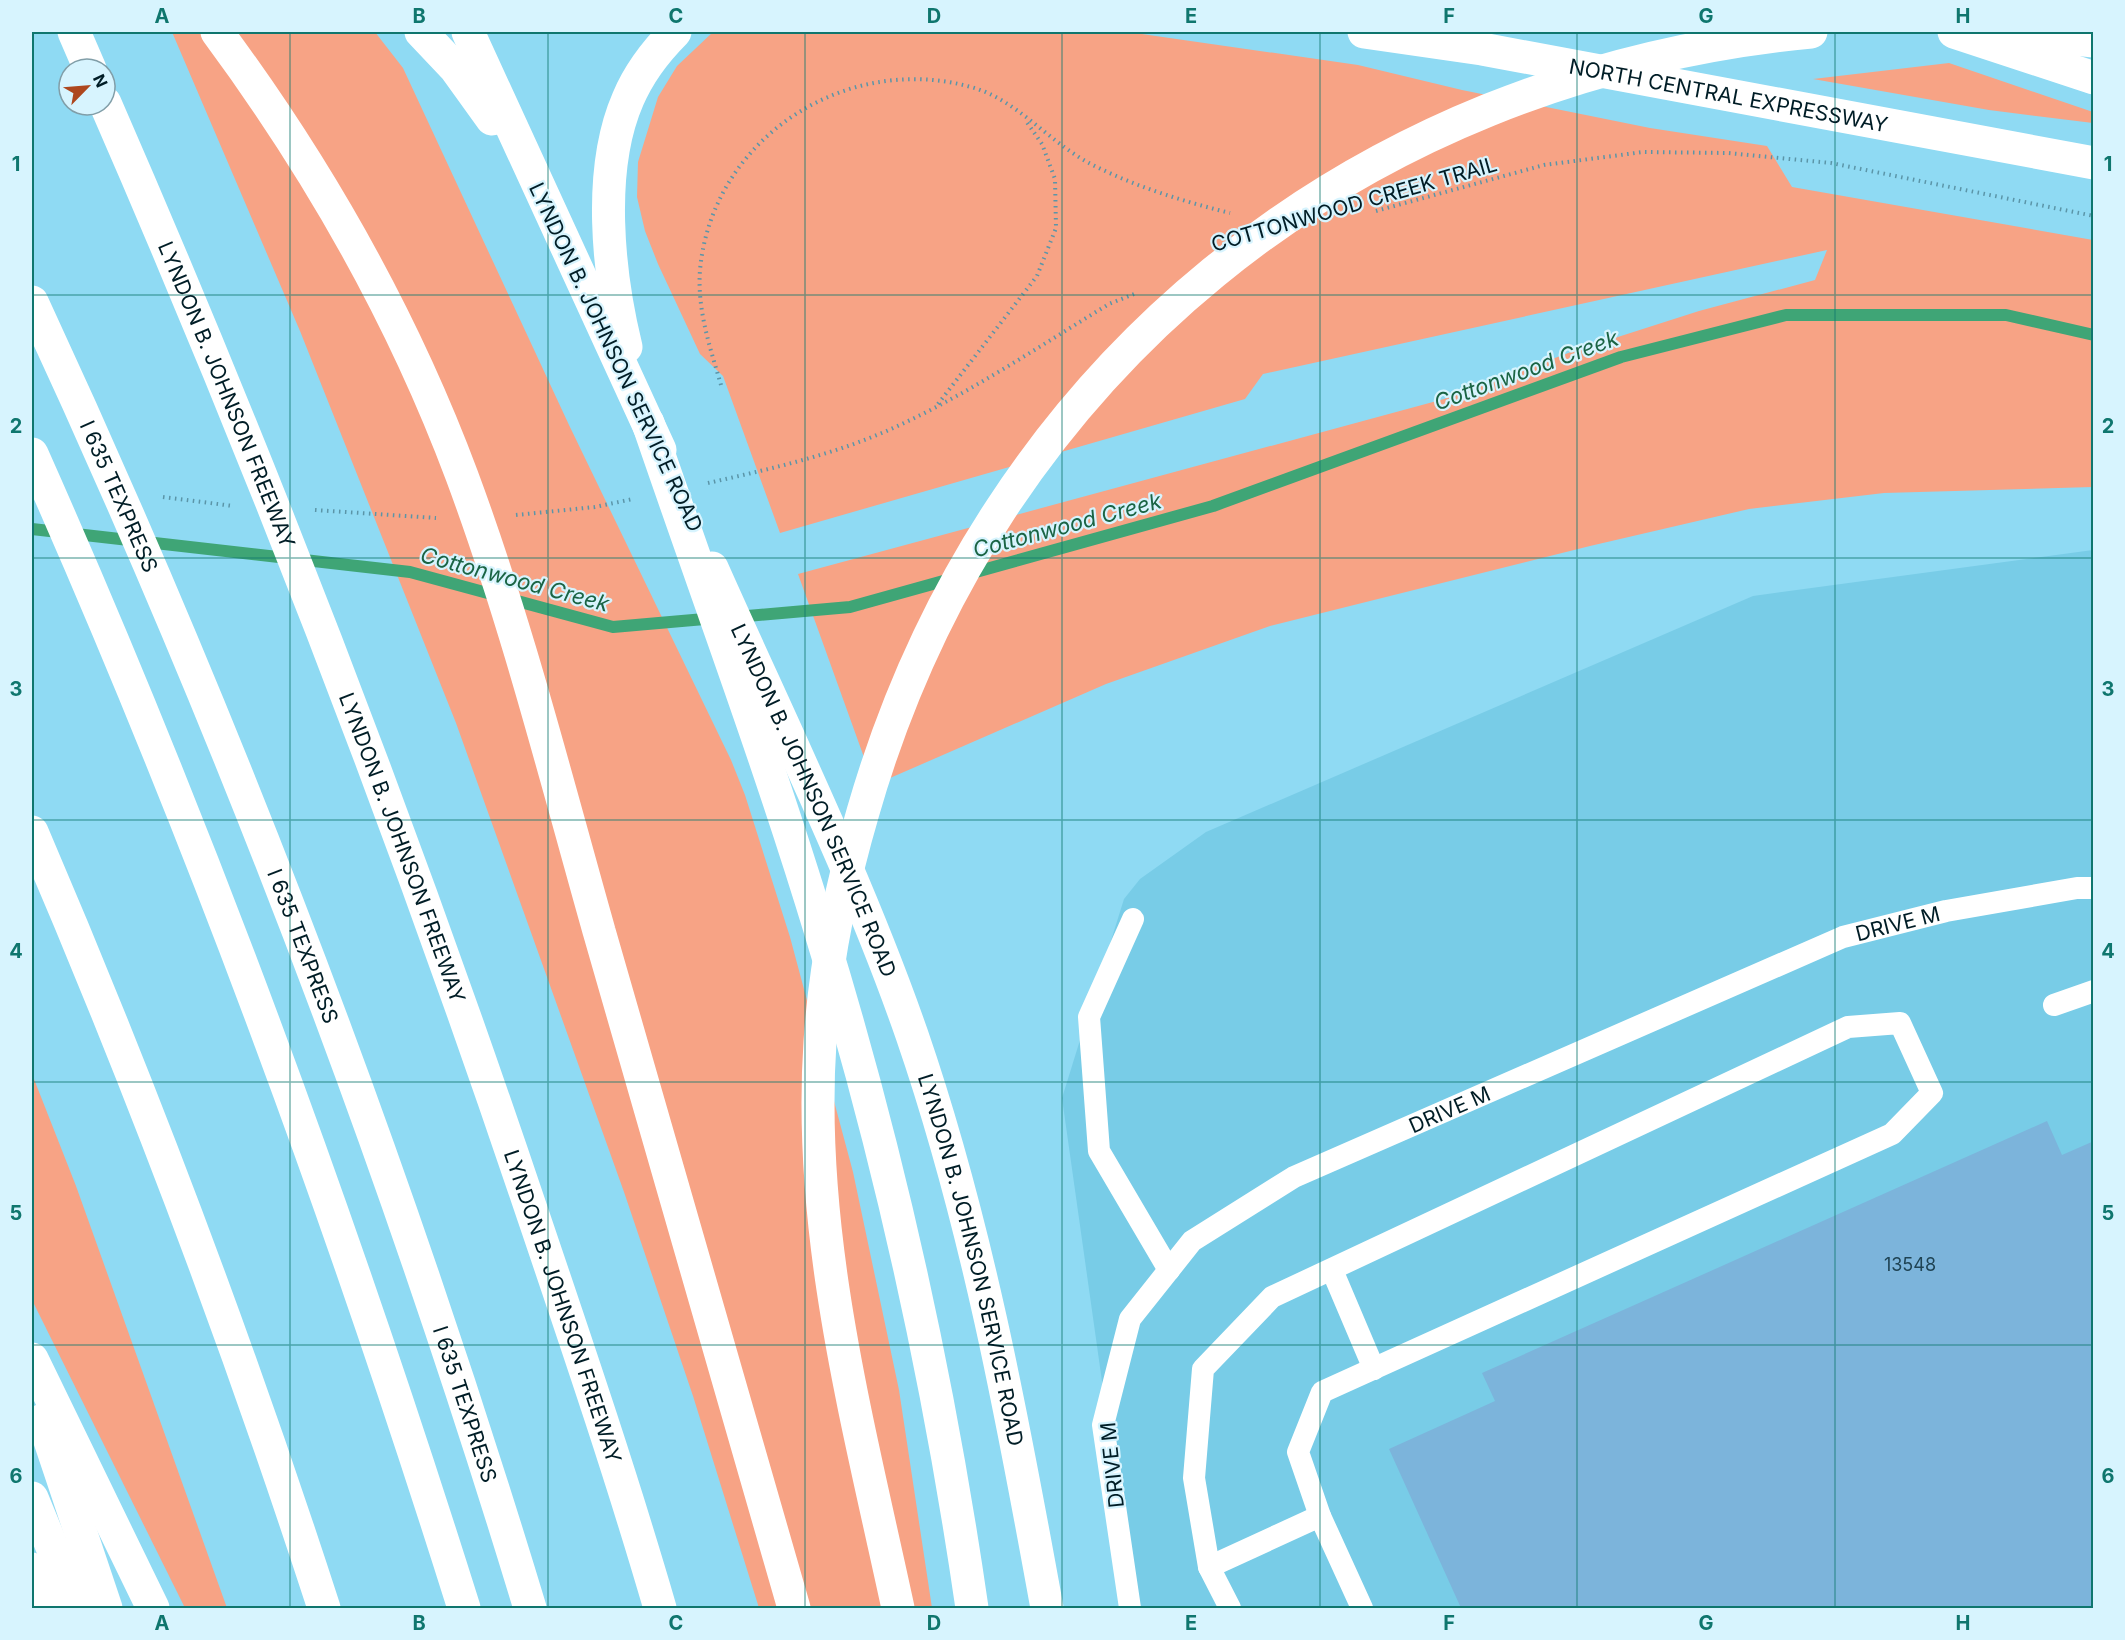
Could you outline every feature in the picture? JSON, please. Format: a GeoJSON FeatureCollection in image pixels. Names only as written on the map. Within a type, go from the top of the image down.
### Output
{"type":"FeatureCollection","features":[{"type":"Feature","properties":{"kind":"main road"},"geometry":{"type":"LineString","coordinates":[[74,32],[85,57]]}},
{"type":"Feature","properties":{"kind":"main road"},"geometry":{"type":"LineString","coordinates":[[217,32],[294,142],[361,258],[416,366],[461,473],[516,642],[794,1608]]}},
{"type":"Feature","properties":{"kind":"main road"},"geometry":{"type":"LineString","coordinates":[[421,32],[456,69],[541,193]]}},
{"type":"Feature","properties":{"kind":"main road","name":"LYNDON B. JOHNSON SERVICE ROAD"},"geometry":{"type":"LineString","coordinates":[[468,32],[648,423],[815,800],[886,967],[936,1112],[991,1324],[1047,1608]]}},
{"type":"Feature","properties":{"kind":"main road"},"geometry":{"type":"LineString","coordinates":[[675,32],[643,70],[628,98],[618,129],[612,162],[610,203],[615,290],[632,372],[648,423],[821,933],[900,1227],[941,1423],[972,1608]]}},
{"type":"Feature","properties":{"kind":"main road","name":"NORTH CENTRAL EXPRESSWAY"},"geometry":{"type":"LineString","coordinates":[[1364,32],[1482,49],[2094,163]]}},
{"type":"Feature","properties":{"kind":"main road"},"geometry":{"type":"LineString","coordinates":[[898,1608],[831,1287],[819,1162],[820,1042],[833,936],[869,792],[885,739],[904,691],[966,563],[1030,466],[1066,418],[1110,369],[1192,290],[1281,222],[1328,191],[1432,134],[1540,89],[1660,54],[1719,43],[1811,32]]}},
{"type":"Feature","properties":{"kind":"main road"},"geometry":{"type":"LineString","coordinates":[[1954,32],[2094,78]]}},
{"type":"Feature","properties":{"kind":"main road"},"geometry":{"type":"LineString","coordinates":[[2006,32],[2094,40]]}},
{"type":"Feature","properties":{"kind":"main road","name":"LYNDON B. JOHNSON FREEWAY"},"geometry":{"type":"LineString","coordinates":[[111,117],[249,446],[414,873],[553,1274],[660,1608]]}},
{"type":"Feature","properties":{"kind":"main road","name":"I 635 TEXPRESS"},"geometry":{"type":"LineString","coordinates":[[32,302],[115,487],[264,845],[418,1267],[530,1608]]}},
{"type":"Feature","properties":{"kind":"main road"},"geometry":{"type":"LineString","coordinates":[[32,454],[188,830],[256,1005],[357,1282],[464,1608]]}},
{"type":"Feature","properties":{"kind":"main road"},"geometry":{"type":"LineString","coordinates":[[32,832],[116,1038],[192,1234],[324,1608]]}},
{"type":"Feature","properties":{"kind":"main road"},"geometry":{"type":"LineString","coordinates":[[32,1359],[153,1608]]}},
{"type":"Feature","properties":{"kind":"main road"},"geometry":{"type":"LineString","coordinates":[[32,1384],[106,1608]]}},
{"type":"Feature","properties":{"kind":"main road"},"geometry":{"type":"LineString","coordinates":[[32,1498],[77,1608]]}},
{"type":"Feature","properties":{"kind":"main road"},"geometry":{"type":"LineString","coordinates":[[32,1569],[51,1608]]}},
{"type":"Feature","properties":{"kind":"lane","name":"DRIVE M"},"geometry":{"type":"LineString","coordinates":[[1130,1608],[1103,1425],[1130,1319],[1192,1240],[1294,1177],[1843,937],[1946,911],[2077,888],[2094,888]]}},
{"type":"Feature","properties":{"kind":"lane"},"geometry":{"type":"LineString","coordinates":[[1133,920],[1089,1017],[1099,1151],[1169,1270]]}},
{"type":"Feature","properties":{"kind":"lane"},"geometry":{"type":"LineString","coordinates":[[2054,1005],[2094,991]]}},
{"type":"Feature","properties":{"kind":"lane"},"geometry":{"type":"LineString","coordinates":[[1230,1608],[1209,1567],[1194,1478],[1203,1369],[1272,1297],[1848,1027],[1900,1023],[1932,1093],[1892,1134],[1322,1392],[1298,1452],[1320,1516],[1362,1608]]}},
{"type":"Feature","properties":{"kind":"lane"},"geometry":{"type":"LineString","coordinates":[[1332,1270],[1374,1369]]}},
{"type":"Feature","properties":{"kind":"lane"},"geometry":{"type":"LineString","coordinates":[[1209,1567],[1320,1516]]}},
{"type":"Feature","properties":{"kind":"path"},"geometry":{"type":"LineString","coordinates":[[721,385],[700,310],[700,269],[710,225],[728,183],[766,135],[808,106],[860,83],[920,77],[972,87],[999,99],[1088,162],[1143,188],[1238,214]]}},
{"type":"Feature","properties":{"kind":"path"},"geometry":{"type":"LineString","coordinates":[[936,407],[1037,276],[1056,228],[1055,179],[1042,144],[1023,117]]}},
{"type":"Feature","properties":{"kind":"path","name":"COTTONWOOD CREEK TRAIL"},"geometry":{"type":"LineString","coordinates":[[1372,212],[1544,165],[1643,152],[1728,153],[1831,163],[2094,216]]}},
{"type":"Feature","properties":{"kind":"path"},"geometry":{"type":"LineString","coordinates":[[699,484],[769,470],[841,448],[936,407],[1109,304],[1142,291]]}},
{"type":"Feature","properties":{"kind":"path"},"geometry":{"type":"LineString","coordinates":[[155,494],[204,504],[238,506]]}},
{"type":"Feature","properties":{"kind":"path"},"geometry":{"type":"LineString","coordinates":[[504,515],[595,507],[641,497]]}},
{"type":"Feature","properties":{"kind":"path"},"geometry":{"type":"LineString","coordinates":[[308,510],[438,518]]}},
{"type":"Feature","properties":{"kind":"shaded area"},"geometry":{"type":"Polygon","coordinates":[[[172,32],[375,32],[403,68],[569,425],[731,760],[745,795],[790,937],[853,1172],[899,1390],[932,1608],[759,1608],[693,1396],[624,1192],[456,723],[300,331],[172,32]]]}},
{"type":"Feature","properties":{"kind":"shaded area"},"geometry":{"type":"Polygon","coordinates":[[[713,32],[1128,32],[1358,65],[1462,90],[1650,128],[1767,146],[1792,187],[2093,240],[2093,487],[1884,493],[1749,509],[1590,546],[1270,626],[1106,684],[874,785],[798,574],[1444,399],[1571,352],[1699,311],[1815,280],[1827,250],[1263,374],[1245,399],[780,533],[723,376],[700,354],[658,264],[645,231],[637,197],[638,162],[658,97],[677,66],[713,32]]]}},
{"type":"Feature","properties":{"kind":"shaded area"},"geometry":{"type":"Polygon","coordinates":[[[1949,63],[2093,112],[2093,123],[1989,110],[1813,79],[1949,63]]]}},
{"type":"Feature","properties":{"kind":"shaded area"},"geometry":{"type":"Polygon","coordinates":[[[2093,550],[2093,1608],[1134,1608],[1062,1098],[1124,899],[1140,879],[1206,832],[1753,596],[2093,550]]]}},
{"type":"Feature","properties":{"kind":"shaded area"},"geometry":{"type":"Polygon","coordinates":[[[32,1074],[76,1186],[227,1608],[185,1608],[32,1300],[32,1074]]]}},
{"type":"Feature","properties":{"kind":"building"},"geometry":{"type":"Polygon","coordinates":[[[2047,1121],[2062,1155],[2094,1141],[2094,1608],[1461,1608],[1389,1449],[1495,1401],[1482,1373],[2047,1121]]]}},
{"type":"Feature","properties":{"kind":"waterway","name":"Cottonwood Creek"},"geometry":{"type":"LineString","coordinates":[[736,617],[850,607],[1213,506],[1621,357],[1786,315],[2006,315],[2094,335]]}},
{"type":"Feature","properties":{"kind":"waterway","name":"Cottonwood Creek"},"geometry":{"type":"LineString","coordinates":[[32,529],[410,572],[613,627],[716,618]]}}]}
